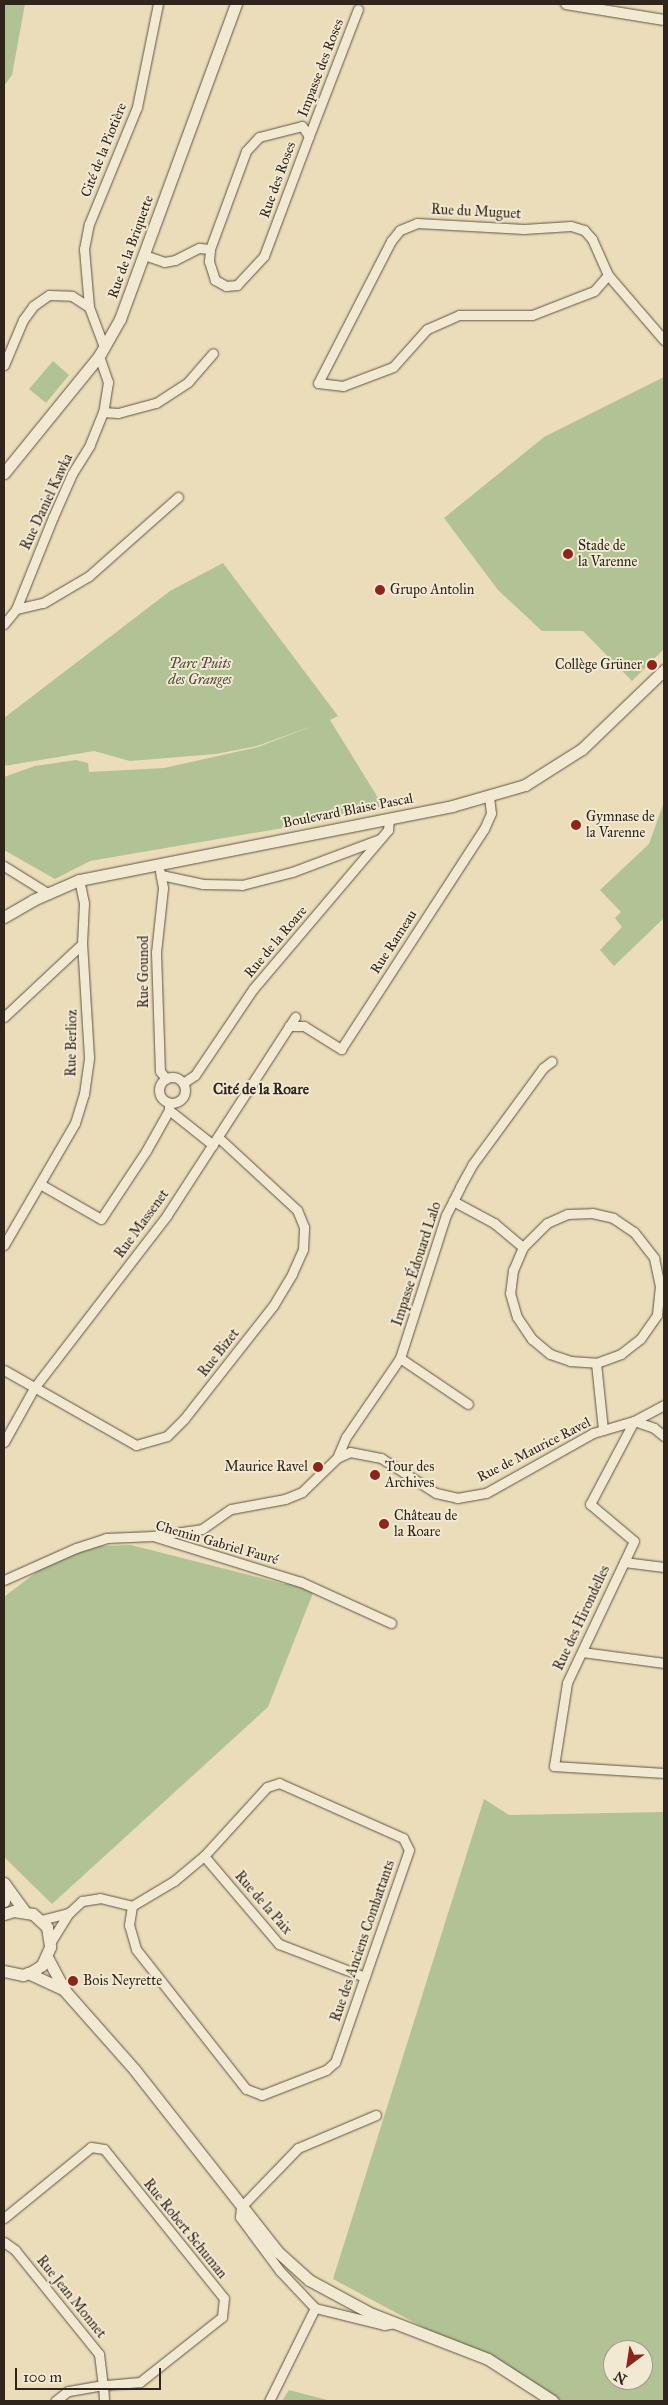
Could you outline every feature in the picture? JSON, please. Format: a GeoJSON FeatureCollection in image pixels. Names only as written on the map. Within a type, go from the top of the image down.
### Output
{"type":"FeatureCollection","features":[{"type":"Feature","properties":{"kind":"main road","name":"Rue de la Briquette"},"geometry":{"type":"LineString","coordinates":[[4,473],[102,352],[120,319],[236,4]]}},
{"type":"Feature","properties":{"kind":"main road","name":"Boulevard Blaise Pascal"},"geometry":{"type":"LineString","coordinates":[[4,917],[79,880],[160,870],[489,797],[525,785],[566,761],[664,670]]}},
{"type":"Feature","properties":{"kind":"main road"},"geometry":{"type":"LineString","coordinates":[[4,1883],[24,1911],[41,1920],[47,1927],[50,1943],[48,1957],[42,1965],[28,1973],[6,1975]]}},
{"type":"Feature","properties":{"kind":"main road"},"geometry":{"type":"LineString","coordinates":[[4,1892],[4,1902]]}},
{"type":"Feature","properties":{"kind":"main road"},"geometry":{"type":"LineString","coordinates":[[4,1914],[24,1911]]}},
{"type":"Feature","properties":{"kind":"main road"},"geometry":{"type":"LineString","coordinates":[[48,1957],[65,1990],[134,2068],[278,2252],[309,2280],[342,2299],[396,2323],[488,2359],[553,2401]]}},
{"type":"Feature","properties":{"kind":"main road"},"geometry":{"type":"LineString","coordinates":[[28,1973],[65,1990]]}},
{"type":"Feature","properties":{"kind":"street","name":"Cité de la Piotière"},"geometry":{"type":"LineString","coordinates":[[102,352],[89,308],[84,256],[89,224],[137,107],[158,4]]}},
{"type":"Feature","properties":{"kind":"street"},"geometry":{"type":"LineString","coordinates":[[566,4],[664,20]]}},
{"type":"Feature","properties":{"kind":"street","name":"Impasse des Roses"},"geometry":{"type":"LineString","coordinates":[[309,136],[358,9]]}},
{"type":"Feature","properties":{"kind":"street","name":"Rue des Roses"},"geometry":{"type":"LineString","coordinates":[[302,126],[309,136],[264,256],[237,285],[226,286],[214,280],[209,261],[210,249],[246,151],[259,137],[302,126]]}},
{"type":"Feature","properties":{"kind":"street","name":"Rue du Muguet"},"geometry":{"type":"LineString","coordinates":[[608,275],[594,291],[532,315],[459,315],[427,329],[393,367],[343,386],[318,383],[391,241],[400,230],[417,223],[524,229],[571,226],[584,230],[592,239],[608,275],[664,340]]}},
{"type":"Feature","properties":{"kind":"street"},"geometry":{"type":"LineString","coordinates":[[144,255],[164,262],[175,260],[199,248],[210,249]]}},
{"type":"Feature","properties":{"kind":"street"},"geometry":{"type":"LineString","coordinates":[[4,365],[23,320],[33,306],[49,294],[72,296],[89,308]]}},
{"type":"Feature","properties":{"kind":"street","name":"Rue Daniel Kawka"},"geometry":{"type":"LineString","coordinates":[[4,624],[16,607],[72,474],[90,445],[103,412],[108,382],[102,352]]}},
{"type":"Feature","properties":{"kind":"street"},"geometry":{"type":"LineString","coordinates":[[103,412],[131,412],[156,403],[188,382],[213,353]]}},
{"type":"Feature","properties":{"kind":"street"},"geometry":{"type":"LineString","coordinates":[[16,607],[43,603],[89,576],[178,497]]}},
{"type":"Feature","properties":{"kind":"street","name":"Rue Rameau"},"geometry":{"type":"LineString","coordinates":[[289,1026],[304,1026],[341,1049],[484,829],[492,813],[489,797]]}},
{"type":"Feature","properties":{"kind":"street","name":"Rue de la Roare"},"geometry":{"type":"LineString","coordinates":[[40,1184],[101,1219],[169,1106],[181,1100],[184,1094],[183,1084],[195,1075],[253,990],[388,830],[389,819]]}},
{"type":"Feature","properties":{"kind":"street","name":"Boulevard Blaise Pascal"},"geometry":{"type":"LineString","coordinates":[[160,870],[203,884],[242,885],[292,872],[380,838]]}},
{"type":"Feature","properties":{"kind":"street"},"geometry":{"type":"LineString","coordinates":[[4,866],[49,894]]}},
{"type":"Feature","properties":{"kind":"street","name":"Rue Gounod"},"geometry":{"type":"LineString","coordinates":[[160,870],[156,952],[160,1071],[166,1079]]}},
{"type":"Feature","properties":{"kind":"street","name":"Rue Berlioz"},"geometry":{"type":"LineString","coordinates":[[4,1245],[75,1123],[84,1094],[89,1057],[82,944],[84,903],[79,880]]}},
{"type":"Feature","properties":{"kind":"street"},"geometry":{"type":"LineString","coordinates":[[4,1017],[82,944]]}},
{"type":"Feature","properties":{"kind":"street","name":"Rue Massenet"},"geometry":{"type":"LineString","coordinates":[[4,1442],[34,1388],[167,1215],[296,1017]]}},
{"type":"Feature","properties":{"kind":"street","name":"Impasse Édouard Lalo"},"geometry":{"type":"LineString","coordinates":[[337,1458],[346,1438],[400,1358],[453,1201],[472,1165],[543,1068],[552,1061]]}},
{"type":"Feature","properties":{"kind":"street"},"geometry":{"type":"LineString","coordinates":[[169,1106],[161,1096],[160,1089],[166,1079],[175,1078],[183,1084]]}},
{"type":"Feature","properties":{"kind":"street","name":"Rue Bizet"},"geometry":{"type":"LineString","coordinates":[[4,1370],[125,1441],[136,1445],[151,1442],[167,1436],[184,1419],[273,1306],[292,1274],[303,1250],[304,1227],[297,1210],[216,1141],[169,1106]]}},
{"type":"Feature","properties":{"kind":"street"},"geometry":{"type":"LineString","coordinates":[[453,1201],[494,1223],[523,1247]]}},
{"type":"Feature","properties":{"kind":"street"},"geometry":{"type":"LineString","coordinates":[[567,1214],[592,1214],[613,1218],[634,1232],[654,1258],[660,1286],[657,1315],[640,1340],[621,1354],[596,1363],[570,1361],[550,1354],[532,1339],[518,1317],[510,1293],[513,1270],[523,1247],[547,1224],[567,1214]]}},
{"type":"Feature","properties":{"kind":"street"},"geometry":{"type":"LineString","coordinates":[[400,1358],[468,1404]]}},
{"type":"Feature","properties":{"kind":"street"},"geometry":{"type":"LineString","coordinates":[[596,1363],[603,1430]]}},
{"type":"Feature","properties":{"kind":"street","name":"Rue de Maurice Ravel"},"geometry":{"type":"LineString","coordinates":[[337,1458],[350,1452],[381,1458],[436,1493],[457,1498],[486,1493],[603,1430],[634,1421],[664,1405]]}},
{"type":"Feature","properties":{"kind":"street"},"geometry":{"type":"LineString","coordinates":[[634,1421],[654,1428],[664,1436]]}},
{"type":"Feature","properties":{"kind":"street","name":"Rue des Hirondelles"},"geometry":{"type":"LineString","coordinates":[[634,1421],[590,1504],[634,1541],[567,1683],[554,1766],[664,1773]]}},
{"type":"Feature","properties":{"kind":"street"},"geometry":{"type":"LineString","coordinates":[[153,1536],[202,1529],[231,1509],[285,1499],[302,1492],[337,1458]]}},
{"type":"Feature","properties":{"kind":"street","name":"Chemin Gabriel Fauré"},"geometry":{"type":"LineString","coordinates":[[4,1580],[76,1548],[106,1538],[153,1536],[301,1582],[391,1623]]}},
{"type":"Feature","properties":{"kind":"street"},"geometry":{"type":"LineString","coordinates":[[624,1562],[664,1567]]}},
{"type":"Feature","properties":{"kind":"street"},"geometry":{"type":"LineString","coordinates":[[582,1652],[664,1663]]}},
{"type":"Feature","properties":{"kind":"street","name":"Rue des Anciens Combattants"},"geometry":{"type":"LineString","coordinates":[[279,1783],[403,1838],[410,1850],[335,2062],[326,2070],[262,2094],[246,2089],[136,1949],[129,1925],[132,1906],[174,1881],[204,1856],[267,1786],[279,1783]]}},
{"type":"Feature","properties":{"kind":"street","name":"Rue de la Paix"},"geometry":{"type":"LineString","coordinates":[[204,1856],[278,1944],[365,1977]]}},
{"type":"Feature","properties":{"kind":"street"},"geometry":{"type":"LineString","coordinates":[[50,1943],[69,1913],[82,1901],[100,1898],[132,1906]]}},
{"type":"Feature","properties":{"kind":"street"},"geometry":{"type":"LineString","coordinates":[[41,1920],[69,1913]]}},
{"type":"Feature","properties":{"kind":"street"},"geometry":{"type":"LineString","coordinates":[[376,2115],[298,2148],[241,2207],[240,2217],[256,2241],[315,2308],[384,2325],[396,2323]]}},
{"type":"Feature","properties":{"kind":"street","name":"Rue Robert Schuman"},"geometry":{"type":"LineString","coordinates":[[4,2218],[91,2147],[104,2149],[224,2298],[222,2318],[140,2382],[103,2385]]}},
{"type":"Feature","properties":{"kind":"street","name":"Rue Jean Monnet"},"geometry":{"type":"LineString","coordinates":[[4,2242],[15,2250],[99,2354],[104,2401]]}},
{"type":"Feature","properties":{"kind":"street"},"geometry":{"type":"LineString","coordinates":[[270,2401],[315,2308]]}},
{"type":"Feature","properties":{"kind":"street"},"geometry":{"type":"LineString","coordinates":[[55,2401],[68,2391],[103,2385]]}},
{"type":"Feature","properties":{"kind":"green space"},"geometry":{"type":"Polygon","coordinates":[[[4,4],[25,4],[12,75],[4,86],[4,4]]]}},
{"type":"Feature","properties":{"kind":"green space"},"geometry":{"type":"Polygon","coordinates":[[[53,361],[69,375],[46,403],[29,389],[53,361]]]}},
{"type":"Feature","properties":{"kind":"green space","name":"Stade de la Varenne"},"geometry":{"type":"Polygon","coordinates":[[[664,377],[664,649],[632,681],[583,631],[542,631],[498,590],[444,518],[544,437],[664,377]]]}},
{"type":"Feature","properties":{"kind":"green space","name":"Parc Puits des Granges"},"geometry":{"type":"Polygon","coordinates":[[[223,563],[338,716],[330,720],[383,806],[324,821],[90,861],[55,879],[4,850],[4,777],[35,766],[76,760],[88,763],[89,772],[164,768],[258,747],[318,724],[257,746],[216,754],[130,761],[94,751],[4,766],[4,718],[170,591],[223,563]]]}},
{"type":"Feature","properties":{"kind":"green space"},"geometry":{"type":"Polygon","coordinates":[[[664,802],[664,918],[614,966],[600,950],[622,927],[615,918],[621,912],[600,890],[649,844],[664,802]]]}},
{"type":"Feature","properties":{"kind":"green space"},"geometry":{"type":"Polygon","coordinates":[[[131,1545],[284,1584],[311,1583],[313,1593],[268,1707],[52,1904],[4,1857],[4,1597],[69,1547],[131,1545]]]}},
{"type":"Feature","properties":{"kind":"green space"},"geometry":{"type":"Polygon","coordinates":[[[484,1799],[509,1815],[664,1812],[664,2400],[561,2401],[333,2279],[484,1799]]]}},
{"type":"Feature","properties":{"kind":"green space"},"geometry":{"type":"Polygon","coordinates":[[[289,2390],[331,2401],[282,2401],[289,2390]]]}},
{"type":"Feature","properties":{"kind":"place","name":"Stade de la Varenne"},"geometry":{"type":"Point","coordinates":[568,554]}},
{"type":"Feature","properties":{"kind":"place","name":"Grupo Antolin"},"geometry":{"type":"Point","coordinates":[380,590]}},
{"type":"Feature","properties":{"kind":"place","name":"Collège Grüner"},"geometry":{"type":"Point","coordinates":[652,665]}},
{"type":"Feature","properties":{"kind":"place","name":"Gymnase de la Varenne"},"geometry":{"type":"Point","coordinates":[576,825]}},
{"type":"Feature","properties":{"kind":"place","name":"Maurice Ravel"},"geometry":{"type":"Point","coordinates":[318,1467]}},
{"type":"Feature","properties":{"kind":"place","name":"Tour des Archives"},"geometry":{"type":"Point","coordinates":[375,1475]}},
{"type":"Feature","properties":{"kind":"place","name":"Château de la Roare"},"geometry":{"type":"Point","coordinates":[384,1524]}},
{"type":"Feature","properties":{"kind":"place","name":"Bois Neyrette"},"geometry":{"type":"Point","coordinates":[73,1981]}},
{"type":"Feature","properties":{"kind":"district","name":"Cité de la Roare"},"geometry":{"type":"Point","coordinates":[261,1090]}}]}
